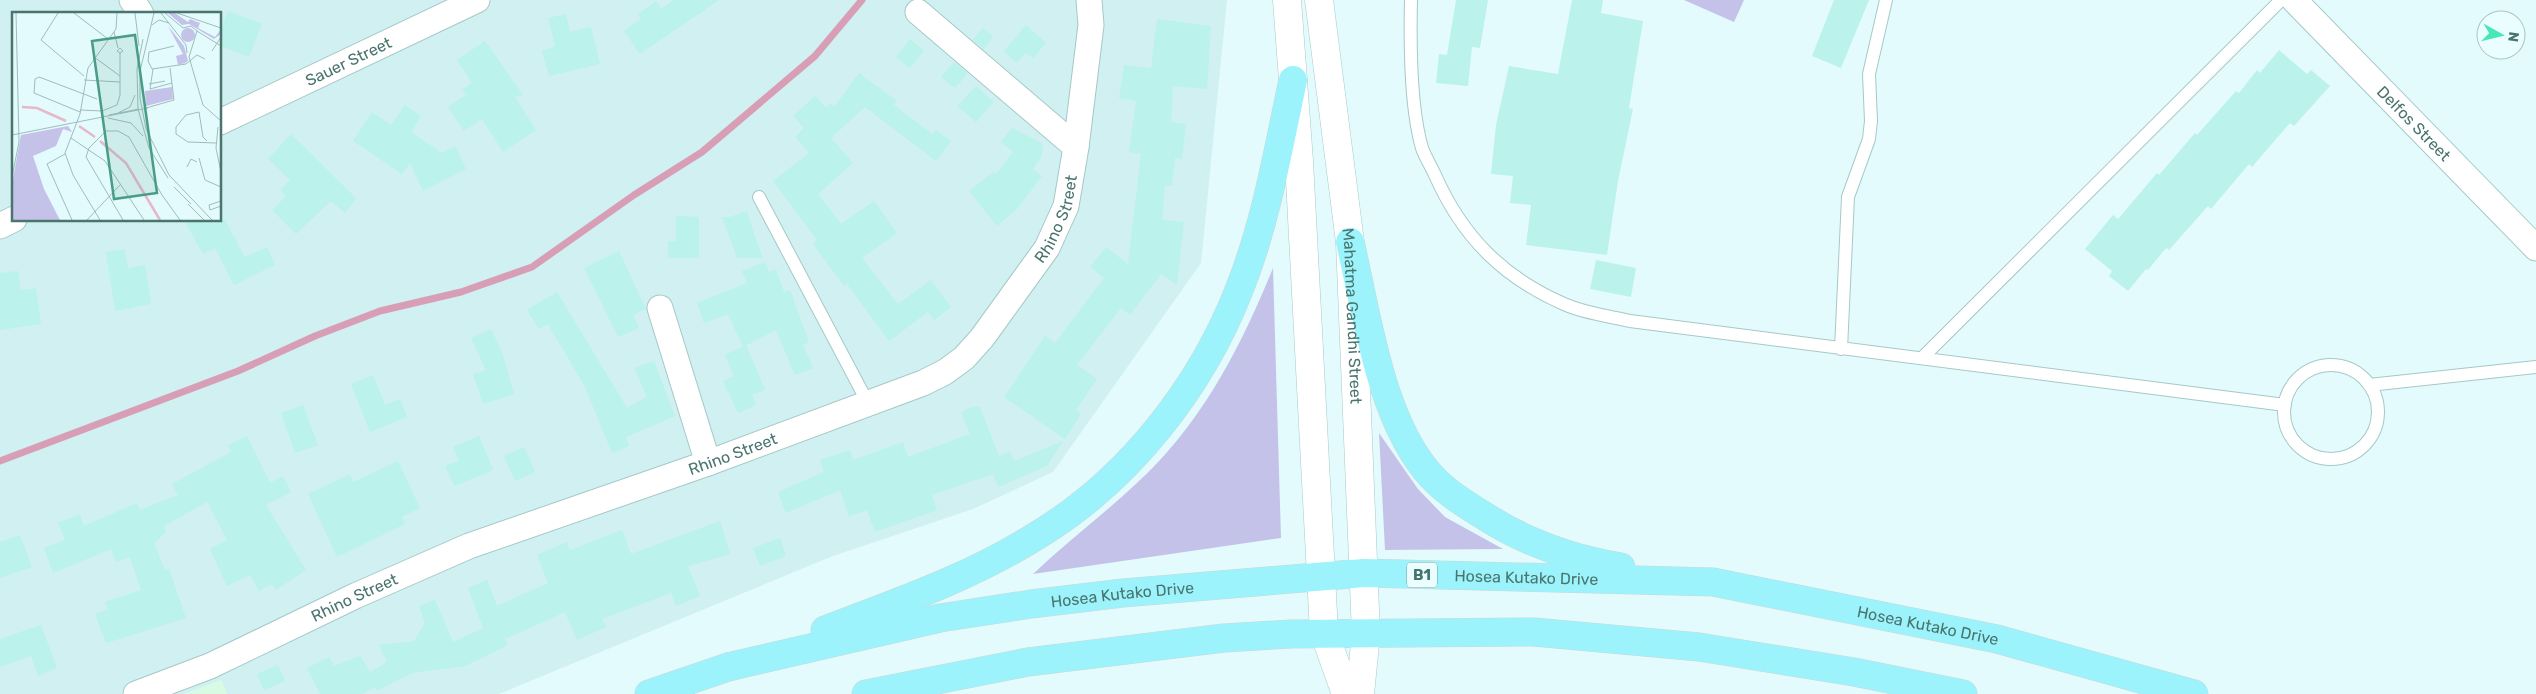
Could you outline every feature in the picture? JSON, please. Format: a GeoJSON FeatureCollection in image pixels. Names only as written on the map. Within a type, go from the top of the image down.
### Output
{"type":"FeatureCollection","features":[{"type":"Feature","properties":{"kind":"main road"},"geometry":{"type":"LineString","coordinates":[[728,667],[938,587],[991,562],[1041,534],[1072,512],[1158,431],[1212,346],[1239,291],[1258,235],[1293,80]]}},
{"type":"Feature","properties":{"kind":"main road"},"geometry":{"type":"LineString","coordinates":[[1350,242],[1391,406],[1412,451],[1431,476],[1453,496],[1513,535],[1587,561],[1713,582]]}},
{"type":"Feature","properties":{"kind":"main road","name":"Hosea Kutako Drive"},"geometry":{"type":"LineString","coordinates":[[649,694],[728,667],[940,618],[1031,604],[1123,593],[1364,573],[1713,582],[1998,639],[2194,694]]}},
{"type":"Feature","properties":{"kind":"main road"},"geometry":{"type":"LineString","coordinates":[[866,694],[1038,660],[1224,638],[1325,634],[1534,632],[1699,647],[1854,672],[1963,694]]}},
{"type":"Feature","properties":{"kind":"street"},"geometry":{"type":"LineString","coordinates":[[132,0],[140,12]]}},
{"type":"Feature","properties":{"kind":"street","name":"Sauer Street"},"geometry":{"type":"LineString","coordinates":[[221,122],[477,0]]}},
{"type":"Feature","properties":{"kind":"street","name":"Rhino Street"},"geometry":{"type":"LineString","coordinates":[[136,694],[210,666],[355,596],[469,546],[708,463],[923,384],[945,372],[964,358],[982,338],[1047,248],[1066,206],[1076,147],[1091,25],[1089,0]]}},
{"type":"Feature","properties":{"kind":"street"},"geometry":{"type":"LineString","coordinates":[[1287,0],[1325,634],[1346,694]]}},
{"type":"Feature","properties":{"kind":"street","name":"Mahatma Gandhi Street"},"geometry":{"type":"LineString","coordinates":[[1319,0],[1350,242],[1366,634],[1360,694]]}},
{"type":"Feature","properties":{"kind":"street","name":"Delfos Street"},"geometry":{"type":"LineString","coordinates":[[2294,0],[2536,248]]}},
{"type":"Feature","properties":{"kind":"street"},"geometry":{"type":"LineString","coordinates":[[918,12],[1076,147]]}},
{"type":"Feature","properties":{"kind":"street"},"geometry":{"type":"LineString","coordinates":[[0,226],[12,220]]}},
{"type":"Feature","properties":{"kind":"street"},"geometry":{"type":"LineString","coordinates":[[660,308],[708,463]]}},
{"type":"Feature","properties":{"kind":"lane"},"geometry":{"type":"LineString","coordinates":[[1411,0],[1412,87],[1422,148],[1454,212],[1477,244],[1514,276],[1564,304],[1595,314],[1630,321],[2285,405]]}},
{"type":"Feature","properties":{"kind":"lane"},"geometry":{"type":"LineString","coordinates":[[1841,349],[1848,196],[1869,139],[1871,121],[1869,74],[1886,0]]}},
{"type":"Feature","properties":{"kind":"lane"},"geometry":{"type":"LineString","coordinates":[[1922,358],[2281,0]]}},
{"type":"Feature","properties":{"kind":"lane"},"geometry":{"type":"LineString","coordinates":[[759,197],[868,403]]}},
{"type":"Feature","properties":{"kind":"lane"},"geometry":{"type":"LineString","coordinates":[[2338,366],[2350,370],[2369,384],[2378,407],[2374,431],[2359,450],[2336,459],[2312,456],[2294,440],[2285,418],[2285,405],[2295,383],[2304,375],[2320,367],[2338,366]]}},
{"type":"Feature","properties":{"kind":"lane"},"geometry":{"type":"LineString","coordinates":[[2369,384],[2536,367]]}},
{"type":"Feature","properties":{"kind":"shaded area"},"geometry":{"type":"Polygon","coordinates":[[[0,0],[1227,0],[1201,263],[1053,472],[973,509],[833,556],[499,694],[227,694],[221,680],[185,694],[0,694],[0,0]]]}},
{"type":"Feature","properties":{"kind":"shaded area"},"geometry":{"type":"Polygon","coordinates":[[[1684,0],[1744,0],[1734,22],[1684,0]]]}},
{"type":"Feature","properties":{"kind":"shaded area"},"geometry":{"type":"Polygon","coordinates":[[[1273,268],[1281,538],[1033,574],[1153,468],[1185,430],[1215,387],[1228,364],[1252,317],[1273,268]]]}},
{"type":"Feature","properties":{"kind":"shaded area"},"geometry":{"type":"Polygon","coordinates":[[[1379,433],[1418,489],[1445,517],[1503,549],[1385,550],[1379,433]]]}},
{"type":"Feature","properties":{"kind":"shaded area"},"geometry":{"type":"Polygon","coordinates":[[[221,680],[227,694],[185,694],[221,680]]]}},
{"type":"Feature","properties":{"kind":"building"},"geometry":{"type":"Polygon","coordinates":[[[674,0],[719,0],[640,54],[624,31],[641,19],[638,14],[656,1],[661,9],[674,0]]]}},
{"type":"Feature","properties":{"kind":"building"},"geometry":{"type":"Polygon","coordinates":[[[1456,0],[1488,0],[1480,48],[1472,47],[1468,86],[1436,83],[1439,54],[1447,55],[1456,0]]]}},
{"type":"Feature","properties":{"kind":"building"},"geometry":{"type":"Polygon","coordinates":[[[1572,0],[1603,0],[1601,13],[1643,21],[1629,108],[1633,109],[1618,181],[1607,255],[1526,245],[1531,205],[1510,203],[1513,176],[1491,174],[1496,125],[1509,66],[1558,74],[1572,0]]]}},
{"type":"Feature","properties":{"kind":"building"},"geometry":{"type":"Polygon","coordinates":[[[1834,0],[1869,0],[1841,68],[1812,56],[1834,0]]]}},
{"type":"Feature","properties":{"kind":"building"},"geometry":{"type":"Polygon","coordinates":[[[228,11],[262,24],[249,57],[221,46],[221,30],[228,11]]]}},
{"type":"Feature","properties":{"kind":"building"},"geometry":{"type":"Polygon","coordinates":[[[566,14],[570,32],[591,27],[600,64],[549,76],[542,51],[555,46],[548,18],[566,14]]]}},
{"type":"Feature","properties":{"kind":"building"},"geometry":{"type":"Polygon","coordinates":[[[1157,19],[1211,26],[1207,89],[1173,86],[1171,122],[1186,124],[1182,159],[1175,158],[1172,186],[1165,185],[1162,220],[1184,222],[1177,285],[1161,274],[1130,315],[1121,308],[1077,365],[1097,379],[1076,410],[1081,414],[1065,439],[1004,397],[1045,336],[1055,343],[1104,278],[1090,267],[1106,247],[1128,264],[1141,154],[1129,152],[1136,101],[1119,98],[1124,65],[1151,68],[1157,19]]]}},
{"type":"Feature","properties":{"kind":"building"},"geometry":{"type":"Polygon","coordinates":[[[1026,25],[1046,43],[1033,58],[1026,53],[1017,63],[1004,51],[1026,25]]]}},
{"type":"Feature","properties":{"kind":"building"},"geometry":{"type":"Polygon","coordinates":[[[983,28],[993,36],[984,49],[973,40],[983,28]]]}},
{"type":"Feature","properties":{"kind":"building"},"geometry":{"type":"Polygon","coordinates":[[[910,39],[924,51],[910,68],[896,57],[910,39]]]}},
{"type":"Feature","properties":{"kind":"building"},"geometry":{"type":"Polygon","coordinates":[[[485,41],[523,95],[515,97],[536,130],[503,152],[482,119],[464,131],[448,107],[466,95],[462,90],[472,83],[457,60],[485,41]]]}},
{"type":"Feature","properties":{"kind":"building"},"geometry":{"type":"Polygon","coordinates":[[[2279,50],[2307,74],[2311,70],[2330,86],[2294,126],[2290,123],[2252,167],[2249,164],[2211,209],[2208,206],[2169,250],[2166,248],[2128,291],[2109,276],[2112,271],[2085,249],[2113,215],[2118,219],[2157,173],[2159,175],[2195,133],[2197,135],[2236,91],[2239,93],[2257,70],[2260,73],[2279,50]]]}},
{"type":"Feature","properties":{"kind":"building"},"geometry":{"type":"Polygon","coordinates":[[[954,62],[968,73],[955,88],[941,77],[954,62]]]}},
{"type":"Feature","properties":{"kind":"building"},"geometry":{"type":"Polygon","coordinates":[[[859,73],[897,101],[894,105],[932,134],[936,130],[951,141],[936,161],[865,107],[831,138],[853,163],[818,194],[841,224],[874,201],[897,233],[862,258],[898,304],[931,280],[951,307],[934,320],[928,312],[889,341],[847,284],[844,286],[813,244],[817,240],[773,181],[809,153],[795,137],[804,128],[793,116],[815,96],[826,108],[831,103],[834,107],[859,73]]]}},
{"type":"Feature","properties":{"kind":"building"},"geometry":{"type":"Polygon","coordinates":[[[976,86],[994,102],[976,122],[957,106],[976,86]]]}},
{"type":"Feature","properties":{"kind":"building"},"geometry":{"type":"Polygon","coordinates":[[[405,105],[421,116],[411,132],[442,153],[455,146],[466,169],[423,191],[410,163],[402,174],[353,141],[372,112],[391,125],[405,105]]]}},
{"type":"Feature","properties":{"kind":"building"},"geometry":{"type":"Polygon","coordinates":[[[1012,128],[1043,144],[1041,157],[1033,169],[1042,176],[1016,210],[997,226],[969,191],[993,172],[996,174],[1013,152],[1001,142],[1012,128]]]}},
{"type":"Feature","properties":{"kind":"building"},"geometry":{"type":"Polygon","coordinates":[[[291,134],[356,198],[345,213],[331,201],[296,234],[272,210],[286,196],[281,190],[290,180],[268,159],[291,134]]]}},
{"type":"Feature","properties":{"kind":"building"},"geometry":{"type":"Polygon","coordinates":[[[747,211],[763,258],[737,258],[722,217],[730,217],[747,211]]]}},
{"type":"Feature","properties":{"kind":"building"},"geometry":{"type":"Polygon","coordinates":[[[676,216],[699,217],[699,258],[668,258],[668,241],[676,241],[676,216]]]}},
{"type":"Feature","properties":{"kind":"building"},"geometry":{"type":"Polygon","coordinates":[[[225,220],[245,257],[267,247],[275,265],[234,285],[215,248],[203,254],[185,221],[225,220]]]}},
{"type":"Feature","properties":{"kind":"building"},"geometry":{"type":"Polygon","coordinates":[[[125,249],[128,268],[145,265],[151,304],[115,311],[106,252],[125,249]]]}},
{"type":"Feature","properties":{"kind":"building"},"geometry":{"type":"Polygon","coordinates":[[[619,251],[646,309],[633,315],[639,328],[618,337],[584,268],[619,251]]]}},
{"type":"Feature","properties":{"kind":"building"},"geometry":{"type":"Polygon","coordinates":[[[1596,260],[1636,268],[1631,297],[1590,289],[1596,260]]]}},
{"type":"Feature","properties":{"kind":"building"},"geometry":{"type":"Polygon","coordinates":[[[765,262],[769,272],[776,269],[784,292],[790,290],[809,342],[803,345],[813,368],[795,375],[776,330],[743,347],[728,314],[704,323],[697,303],[747,283],[742,271],[765,262]]]}},
{"type":"Feature","properties":{"kind":"building"},"geometry":{"type":"Polygon","coordinates":[[[18,271],[21,290],[36,288],[41,324],[0,330],[0,273],[18,271]]]}},
{"type":"Feature","properties":{"kind":"building"},"geometry":{"type":"Polygon","coordinates":[[[557,292],[627,408],[647,397],[634,368],[654,361],[675,416],[626,437],[629,446],[612,453],[585,387],[548,324],[539,329],[527,310],[557,292]]]}},
{"type":"Feature","properties":{"kind":"building"},"geometry":{"type":"Polygon","coordinates":[[[491,329],[502,352],[514,394],[483,404],[473,374],[486,370],[471,338],[491,329]]]}},
{"type":"Feature","properties":{"kind":"building"},"geometry":{"type":"Polygon","coordinates":[[[746,345],[765,390],[752,395],[756,405],[738,413],[723,381],[734,376],[725,355],[746,345]]]}},
{"type":"Feature","properties":{"kind":"building"},"geometry":{"type":"Polygon","coordinates":[[[373,375],[385,405],[400,399],[407,417],[370,432],[351,384],[373,375]]]}},
{"type":"Feature","properties":{"kind":"building"},"geometry":{"type":"Polygon","coordinates":[[[303,405],[318,445],[295,453],[281,413],[303,405]]]}},
{"type":"Feature","properties":{"kind":"building"},"geometry":{"type":"Polygon","coordinates":[[[972,407],[980,407],[999,456],[1010,452],[1014,461],[1063,441],[1047,466],[998,487],[993,474],[932,495],[937,510],[875,532],[867,510],[849,516],[840,490],[786,513],[778,492],[824,472],[820,460],[850,450],[853,460],[903,442],[908,457],[970,434],[961,412],[972,407]]]}},
{"type":"Feature","properties":{"kind":"building"},"geometry":{"type":"Polygon","coordinates":[[[247,436],[270,483],[283,476],[291,492],[266,505],[306,570],[276,590],[272,584],[259,591],[250,575],[227,586],[210,549],[227,540],[207,502],[164,526],[166,531],[154,544],[165,570],[169,569],[186,618],[106,643],[95,614],[108,609],[105,602],[141,590],[130,557],[116,562],[111,549],[53,573],[44,548],[65,540],[58,523],[80,514],[84,526],[137,503],[140,510],[178,495],[172,484],[231,452],[228,445],[247,436]]]}},
{"type":"Feature","properties":{"kind":"building"},"geometry":{"type":"Polygon","coordinates":[[[479,436],[493,470],[454,486],[445,466],[459,461],[453,447],[479,436]]]}},
{"type":"Feature","properties":{"kind":"building"},"geometry":{"type":"Polygon","coordinates":[[[524,447],[535,472],[515,481],[504,456],[524,447]]]}},
{"type":"Feature","properties":{"kind":"building"},"geometry":{"type":"Polygon","coordinates":[[[398,461],[420,508],[402,517],[405,524],[337,557],[308,494],[350,474],[353,482],[398,461]]]}},
{"type":"Feature","properties":{"kind":"building"},"geometry":{"type":"Polygon","coordinates":[[[720,521],[730,554],[688,566],[700,596],[676,606],[671,593],[602,619],[606,627],[577,640],[565,612],[505,639],[508,645],[465,666],[412,673],[377,691],[375,687],[362,694],[320,694],[307,668],[329,657],[334,666],[360,656],[370,672],[387,662],[379,645],[414,641],[425,623],[419,606],[435,600],[453,642],[483,628],[468,588],[487,580],[497,606],[548,583],[537,555],[567,542],[570,550],[622,530],[631,554],[720,521]]]}},
{"type":"Feature","properties":{"kind":"building"},"geometry":{"type":"Polygon","coordinates":[[[20,535],[32,567],[0,578],[0,542],[20,535]]]}},
{"type":"Feature","properties":{"kind":"building"},"geometry":{"type":"Polygon","coordinates":[[[780,538],[786,556],[760,566],[753,548],[780,538]]]}},
{"type":"Feature","properties":{"kind":"building"},"geometry":{"type":"Polygon","coordinates":[[[41,625],[57,668],[38,676],[31,656],[0,667],[0,639],[41,625]]]}},
{"type":"Feature","properties":{"kind":"building"},"geometry":{"type":"Polygon","coordinates":[[[278,665],[285,681],[264,690],[257,674],[278,665]]]}},
{"type":"Feature","properties":{"kind":"waterway"},"geometry":{"type":"LineString","coordinates":[[0,461],[238,371],[315,336],[380,311],[461,292],[532,267],[634,195],[702,152],[815,56],[862,0]]}}]}
